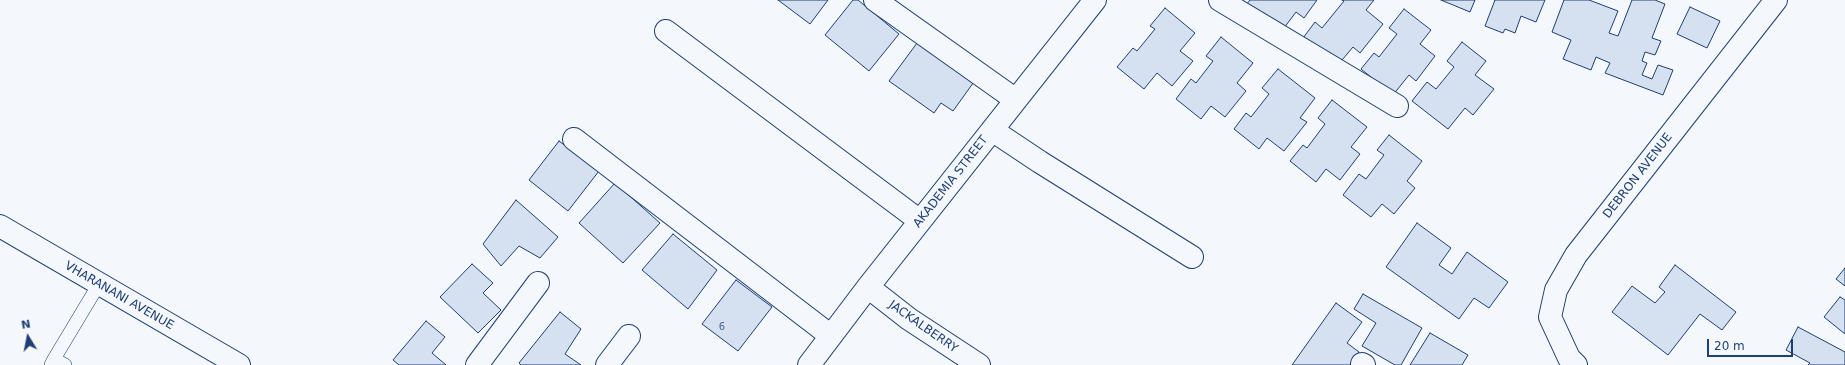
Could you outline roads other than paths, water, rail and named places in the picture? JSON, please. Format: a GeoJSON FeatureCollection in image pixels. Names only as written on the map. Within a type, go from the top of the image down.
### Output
{"type":"FeatureCollection","features":[{"type":"Feature","properties":{"kind":"street"},"geometry":{"type":"LineString","coordinates":[[875,0],[1016,100]]}},
{"type":"Feature","properties":{"kind":"street","name":"AKADEMIA STREET"},"geometry":{"type":"LineString","coordinates":[[809,365],[920,220],[1095,0]]}},
{"type":"Feature","properties":{"kind":"street"},"geometry":{"type":"LineString","coordinates":[[1220,0],[1397,106]]}},
{"type":"Feature","properties":{"kind":"street","name":"DEBRON AVENUE"},"geometry":{"type":"LineString","coordinates":[[1576,365],[1569,358],[1550,317],[1556,290],[1576,255],[1776,0]]}},
{"type":"Feature","properties":{"kind":"street"},"geometry":{"type":"LineString","coordinates":[[666,31],[920,220]]}},
{"type":"Feature","properties":{"kind":"street"},"geometry":{"type":"LineString","coordinates":[[992,130],[1040,162],[1192,257]]}},
{"type":"Feature","properties":{"kind":"street"},"geometry":{"type":"LineString","coordinates":[[574,138],[830,336]]}},
{"type":"Feature","properties":{"kind":"street","name":"VHARANANI AVENUE"},"geometry":{"type":"LineString","coordinates":[[0,226],[239,365]]}},
{"type":"Feature","properties":{"kind":"street"},"geometry":{"type":"LineString","coordinates":[[477,365],[538,282]]}},
{"type":"Feature","properties":{"kind":"street","name":"JACKALBERRY"},"geometry":{"type":"LineString","coordinates":[[868,287],[910,319],[980,365]]}},
{"type":"Feature","properties":{"kind":"street"},"geometry":{"type":"LineString","coordinates":[[607,365],[629,336]]}},
{"type":"Feature","properties":{"kind":"lane"},"geometry":{"type":"LineString","coordinates":[[57,363],[99,284]]}}]}
